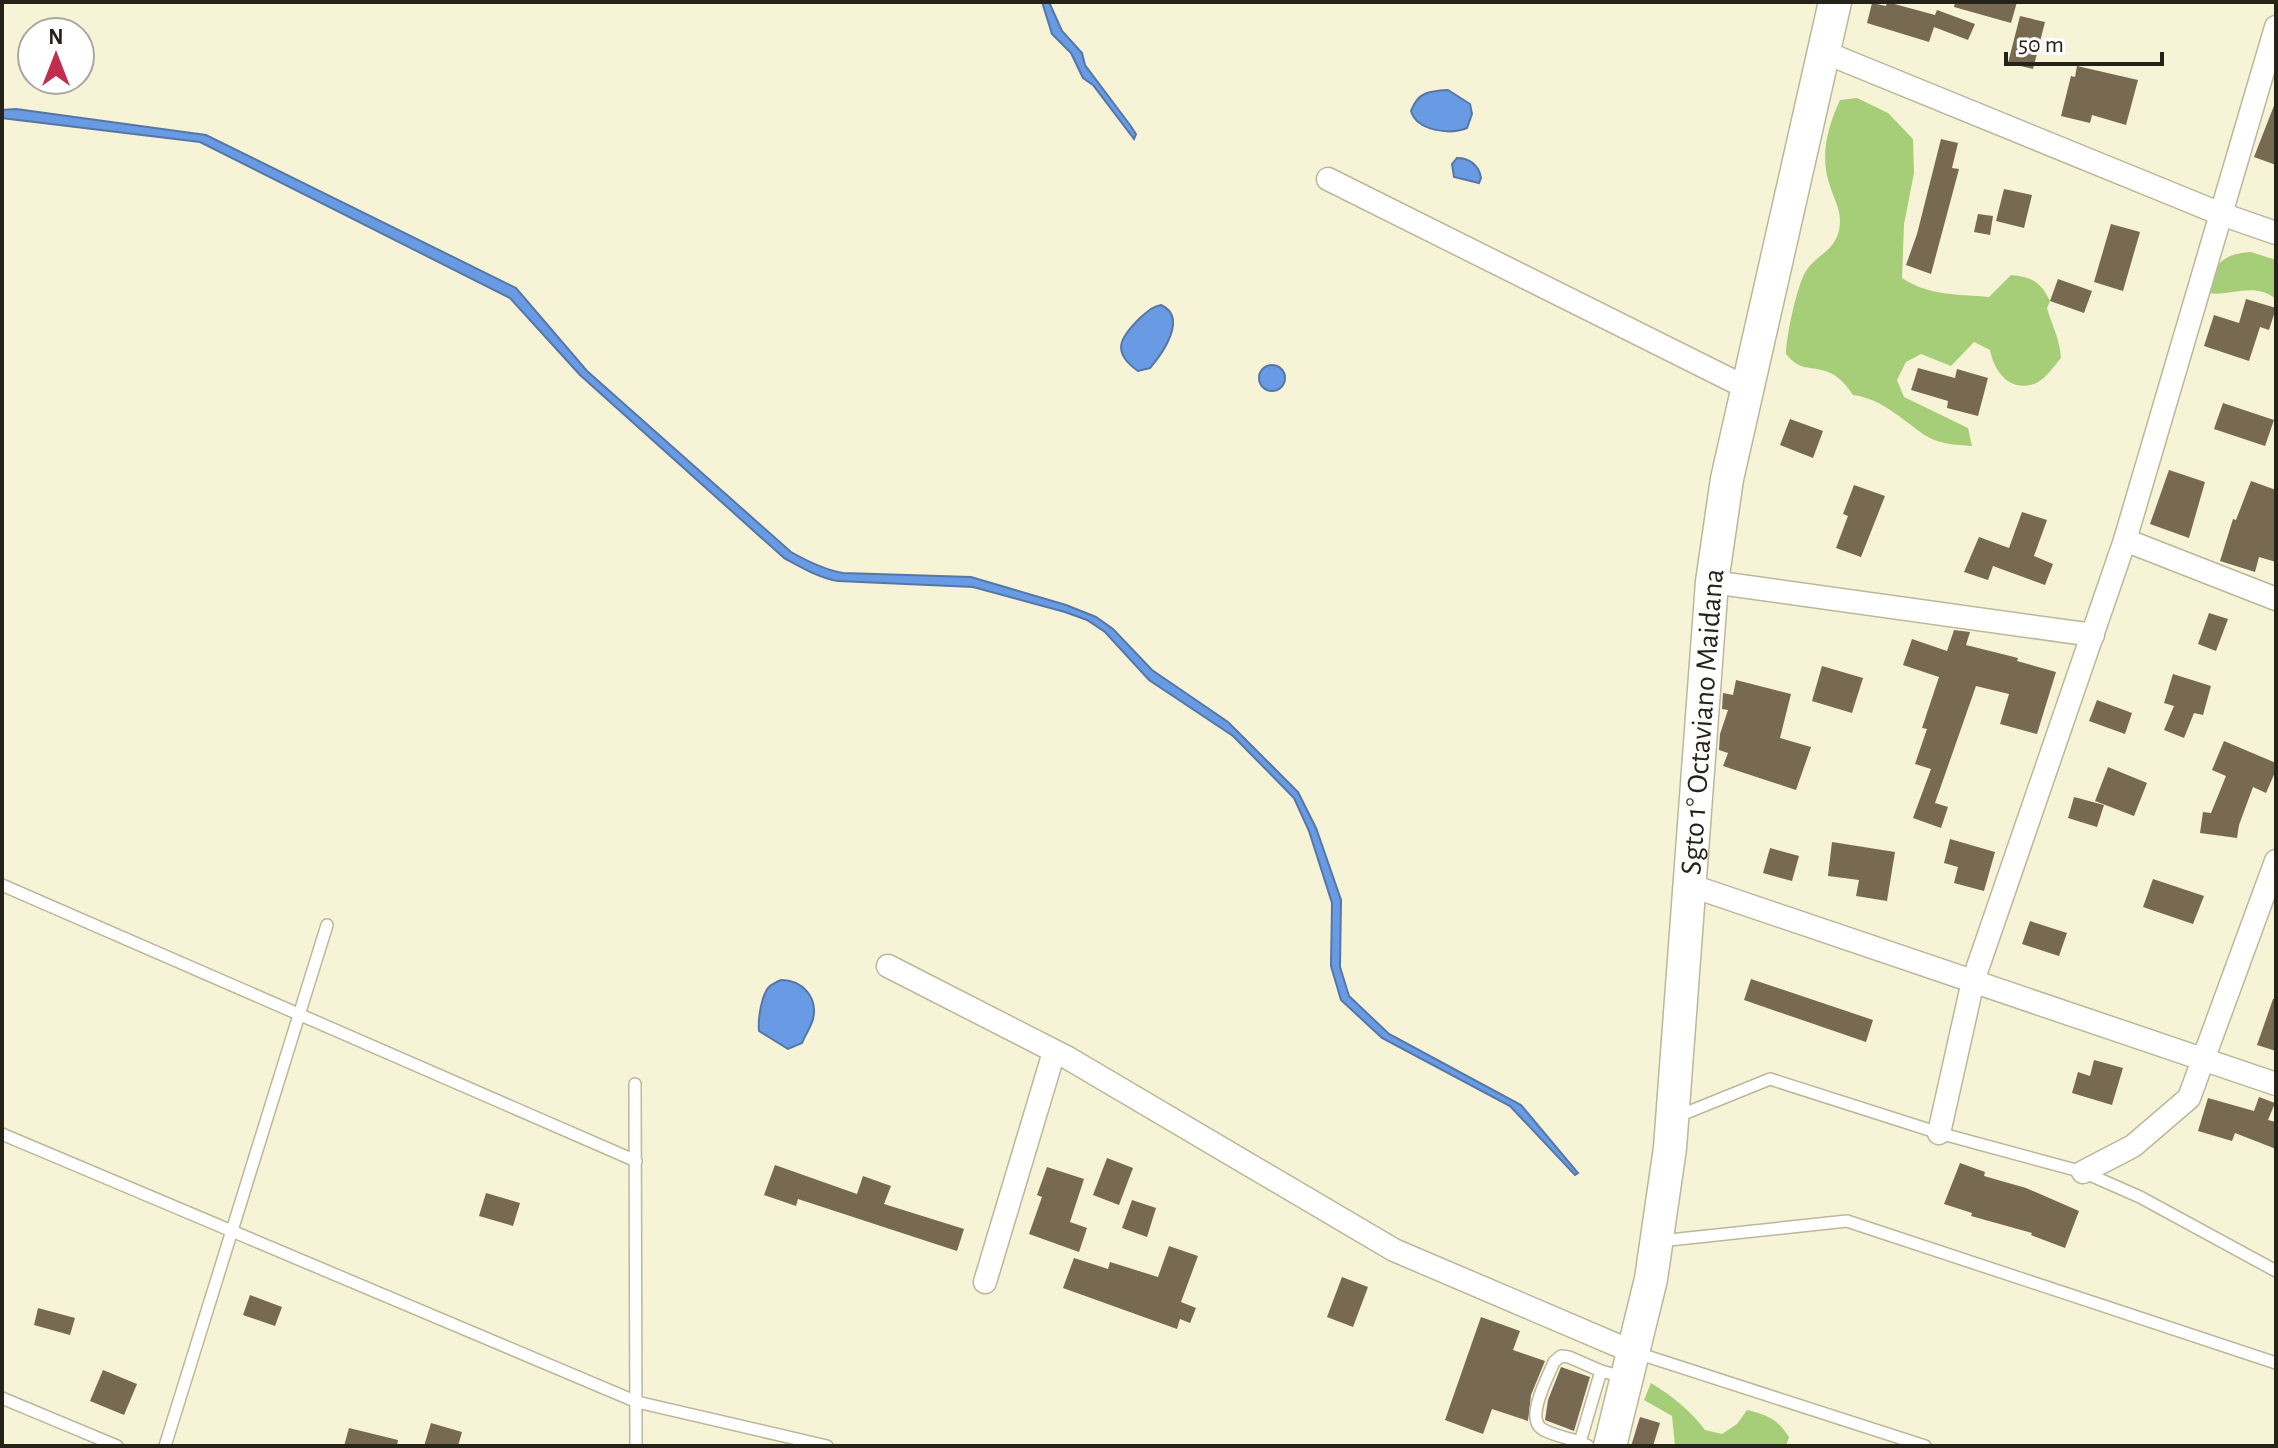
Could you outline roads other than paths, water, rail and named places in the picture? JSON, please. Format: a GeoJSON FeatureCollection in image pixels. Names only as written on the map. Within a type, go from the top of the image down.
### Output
{"type":"FeatureCollection","features":[{"type":"Feature","properties":{"kind":"main road","name":"Sgto 1° Octaviano Maidana"},"geometry":{"type":"LineString","coordinates":[[1593,1445],[1651,1279],[1672,1119],[1712,582],[1727,479],[1835,2]]}},
{"type":"Feature","properties":{"kind":"street"},"geometry":{"type":"LineString","coordinates":[[1939,1133],[1973,981],[2125,540],[2276,27]]}},
{"type":"Feature","properties":{"kind":"street"},"geometry":{"type":"LineString","coordinates":[[1824,52],[2221,214],[2276,233]]}},
{"type":"Feature","properties":{"kind":"street"},"geometry":{"type":"LineString","coordinates":[[1328,179],[1747,388]]}},
{"type":"Feature","properties":{"kind":"street"},"geometry":{"type":"LineString","coordinates":[[2125,540],[2276,599]]}},
{"type":"Feature","properties":{"kind":"street"},"geometry":{"type":"LineString","coordinates":[[1712,582],[2093,635]]}},
{"type":"Feature","properties":{"kind":"street"},"geometry":{"type":"LineString","coordinates":[[2083,1172],[2133,1146],[2189,1098],[2276,861]]}},
{"type":"Feature","properties":{"kind":"street"},"geometry":{"type":"LineString","coordinates":[[1689,885],[2276,1084]]}},
{"type":"Feature","properties":{"kind":"street"},"geometry":{"type":"LineString","coordinates":[[888,966],[1054,1052],[1394,1250],[1620,1367]]}},
{"type":"Feature","properties":{"kind":"street"},"geometry":{"type":"LineString","coordinates":[[985,1282],[1054,1052]]}},
{"type":"Feature","properties":{"kind":"lane"},"geometry":{"type":"LineString","coordinates":[[2,885],[636,1161]]}},
{"type":"Feature","properties":{"kind":"lane"},"geometry":{"type":"LineString","coordinates":[[165,1446],[327,925]]}},
{"type":"Feature","properties":{"kind":"lane"},"geometry":{"type":"LineString","coordinates":[[1672,1119],[1770,1079],[1939,1133],[2083,1172],[2140,1197],[2276,1271]]}},
{"type":"Feature","properties":{"kind":"lane"},"geometry":{"type":"LineString","coordinates":[[635,1084],[636,1446]]}},
{"type":"Feature","properties":{"kind":"lane"},"geometry":{"type":"LineString","coordinates":[[2,1134],[637,1402],[827,1446]]}},
{"type":"Feature","properties":{"kind":"lane"},"geometry":{"type":"LineString","coordinates":[[1656,1242],[1847,1221],[2276,1363]]}},
{"type":"Feature","properties":{"kind":"lane"},"geometry":{"type":"LineString","coordinates":[[1593,1445],[1540,1428],[1535,1421],[1534,1411],[1554,1362],[1561,1356],[1620,1367],[1925,1446]]}},
{"type":"Feature","properties":{"kind":"lane"},"geometry":{"type":"LineString","coordinates":[[2,1398],[117,1446]]}},
{"type":"Feature","properties":{"kind":"water"},"geometry":{"type":"Polygon","coordinates":[[[1042,2],[1049,2],[1062,31],[1082,53],[1085,65],[1136,134],[1134,139],[1093,85],[1083,78],[1071,53],[1052,34],[1042,2]]]}},
{"type":"Feature","properties":{"kind":"water"},"geometry":{"type":"Polygon","coordinates":[[[1448,90],[1470,104],[1472,114],[1467,128],[1435,130],[1414,118],[1411,111],[1421,96],[1448,90]]]}},
{"type":"Feature","properties":{"kind":"water"},"geometry":{"type":"Polygon","coordinates":[[[16,109],[206,135],[516,288],[587,371],[791,552],[810,562],[843,573],[971,577],[1096,617],[1113,629],[1152,670],[1228,722],[1298,792],[1316,828],[1341,900],[1340,967],[1349,996],[1389,1034],[1521,1105],[1578,1173],[1575,1175],[1510,1106],[1382,1038],[1341,1000],[1331,966],[1332,903],[1309,831],[1294,798],[1233,736],[1149,680],[1105,632],[1087,620],[1065,612],[973,587],[838,581],[810,572],[784,558],[580,375],[510,298],[200,142],[2,118],[2,110],[16,109]]]}},
{"type":"Feature","properties":{"kind":"water"},"geometry":{"type":"Polygon","coordinates":[[[1457,158],[1466,159],[1476,166],[1481,178],[1479,183],[1454,177],[1452,164],[1457,158]]]}},
{"type":"Feature","properties":{"kind":"water"},"geometry":{"type":"Polygon","coordinates":[[[1161,305],[1172,318],[1170,335],[1150,368],[1138,371],[1124,358],[1121,351],[1123,339],[1144,314],[1161,305]]]}},
{"type":"Feature","properties":{"kind":"water"},"geometry":{"type":"Polygon","coordinates":[[[1272,365],[1281,369],[1285,378],[1281,387],[1272,391],[1263,387],[1259,378],[1263,369],[1272,365]]]}},
{"type":"Feature","properties":{"kind":"water"},"geometry":{"type":"Polygon","coordinates":[[[781,980],[802,987],[811,997],[814,1011],[802,1043],[788,1049],[759,1031],[764,995],[770,986],[781,980]]]}}]}
